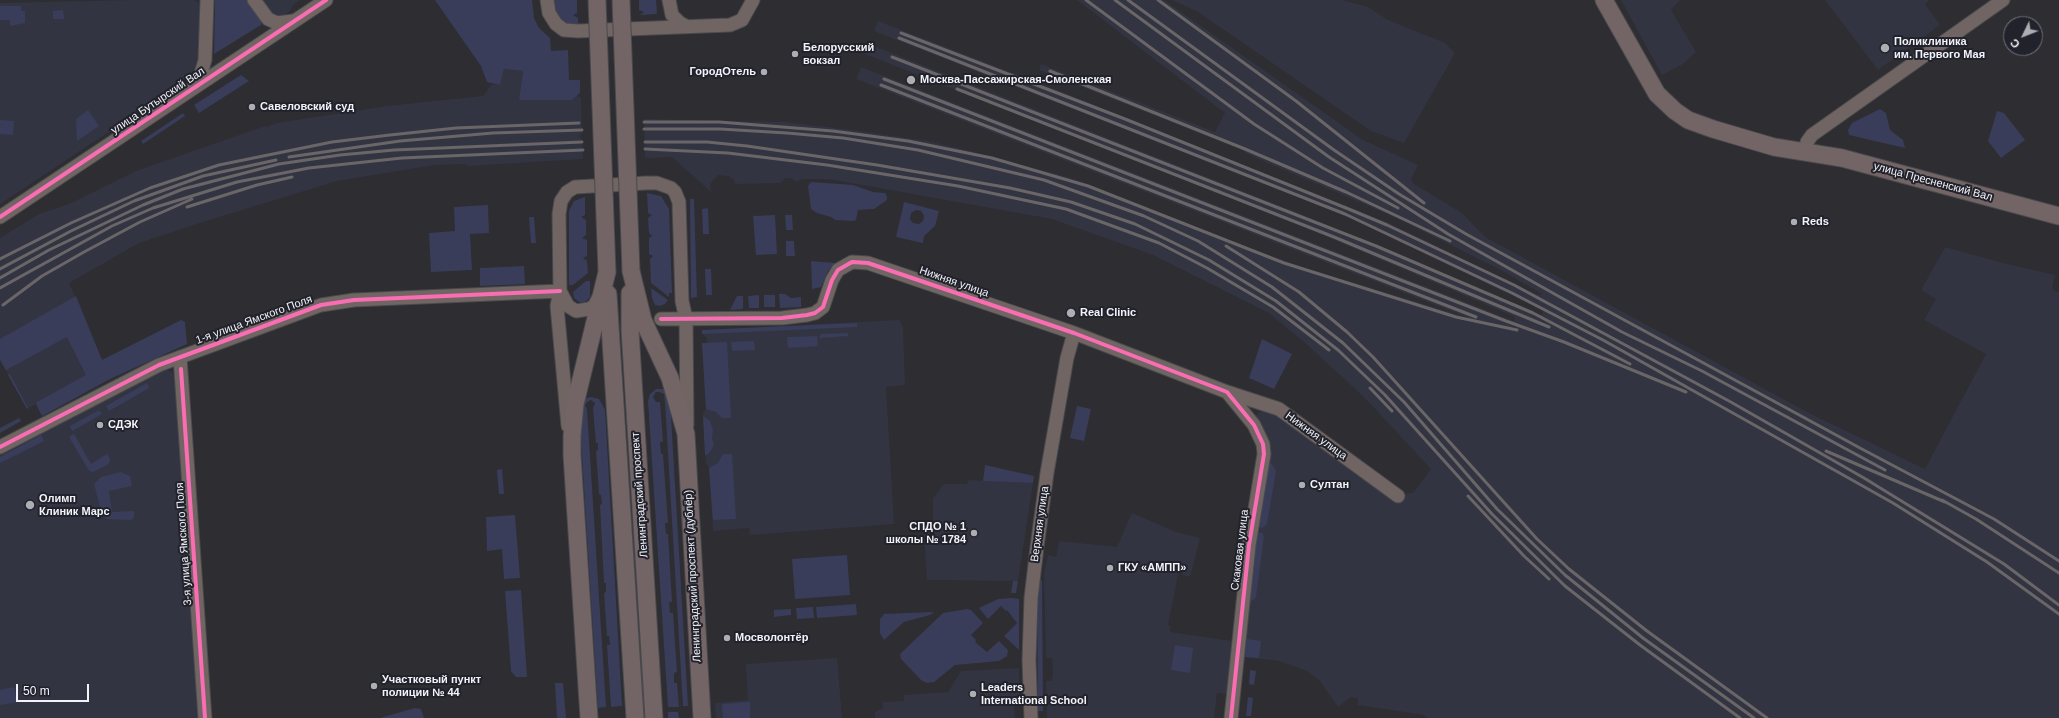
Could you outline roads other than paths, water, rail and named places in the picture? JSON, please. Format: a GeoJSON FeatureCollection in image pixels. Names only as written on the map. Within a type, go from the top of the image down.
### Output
{"type":"FeatureCollection","features":[{"type":"Feature","properties":{"kind":"main road"},"geometry":{"type":"LineString","coordinates":[[597,0],[606,279]]}},
{"type":"Feature","properties":{"kind":"main road"},"geometry":{"type":"LineString","coordinates":[[621,0],[631,271]]}},
{"type":"Feature","properties":{"kind":"main road","name":"улица Пресненский Вал"},"geometry":{"type":"LineString","coordinates":[[1604,0],[1651,85],[1675,111],[1688,120],[1774,147],[1842,158],[2059,216]]}},
{"type":"Feature","properties":{"kind":"main road","name":"Ленинградский проспект (дублёр)"},"geometry":{"type":"LineString","coordinates":[[631,271],[643,320],[676,396],[686,434],[702,718]]}},
{"type":"Feature","properties":{"kind":"main road","name":"Ленинградский проспект"},"geometry":{"type":"LineString","coordinates":[[631,271],[630,330],[654,718]]}},
{"type":"Feature","properties":{"kind":"main road","name":"Ленинградский проспект (дублёр)"},"geometry":{"type":"LineString","coordinates":[[589,718],[572,455],[575,404],[606,279]]}},
{"type":"Feature","properties":{"kind":"main road","name":"Ленинградский проспект"},"geometry":{"type":"LineString","coordinates":[[606,279],[635,718]]}},
{"type":"Feature","properties":{"kind":"street"},"geometry":{"type":"LineString","coordinates":[[192,88],[200,76],[204,60],[208,0]]}},
{"type":"Feature","properties":{"kind":"street"},"geometry":{"type":"LineString","coordinates":[[254,0],[268,19],[277,23],[286,23],[297,20]]}},
{"type":"Feature","properties":{"kind":"street","name":"улица Бутырский Вал"},"geometry":{"type":"LineString","coordinates":[[0,217],[326,0]]}},
{"type":"Feature","properties":{"kind":"street"},"geometry":{"type":"LineString","coordinates":[[547,0],[549,13],[552,20],[559,27],[568,30],[730,25],[736,24],[746,14],[753,0]]}},
{"type":"Feature","properties":{"kind":"street"},"geometry":{"type":"LineString","coordinates":[[670,0],[672,15],[680,23],[686,26]]}},
{"type":"Feature","properties":{"kind":"street"},"geometry":{"type":"LineString","coordinates":[[1806,152],[1807,142],[1812,135],[2003,0]]}},
{"type":"Feature","properties":{"kind":"street","name":"Ленинградский проспект (дублёр)"},"geometry":{"type":"LineString","coordinates":[[572,455],[557,306],[560,291],[559,211],[561,201],[565,194],[578,187],[653,183],[671,188],[679,202],[682,301],[686,320],[686,434]]}},
{"type":"Feature","properties":{"kind":"street","name":"Нижняя улица"},"geometry":{"type":"LineString","coordinates":[[661,319],[686,320],[782,318],[815,313],[823,307],[834,275],[845,265],[858,262],[905,274],[1074,333],[1229,394],[1279,409],[1398,496]]}},
{"type":"Feature","properties":{"kind":"street"},"geometry":{"type":"LineString","coordinates":[[560,291],[565,303],[571,309],[582,311],[594,306],[606,279]]}},
{"type":"Feature","properties":{"kind":"street","name":"1-я улица Ямского Поля"},"geometry":{"type":"LineString","coordinates":[[0,447],[159,365],[321,305],[364,299],[560,291]]}},
{"type":"Feature","properties":{"kind":"street"},"geometry":{"type":"LineString","coordinates":[[637,293],[648,314],[654,318],[661,319],[675,312],[682,301]]}},
{"type":"Feature","properties":{"kind":"street","name":"Верхняя улица"},"geometry":{"type":"LineString","coordinates":[[1031,718],[1029,660],[1031,598],[1047,473],[1067,358],[1074,333]]}},
{"type":"Feature","properties":{"kind":"street","name":"3-я улица Ямского Поля"},"geometry":{"type":"LineString","coordinates":[[180,358],[205,718]]}},
{"type":"Feature","properties":{"kind":"street","name":"Скаковая улица"},"geometry":{"type":"LineString","coordinates":[[1229,394],[1257,430],[1263,444],[1264,454],[1249,545],[1231,718]]}},
{"type":"Feature","properties":{"kind":"railway"},"geometry":{"type":"LineString","coordinates":[[1086,0],[1254,124],[1323,168],[1398,208]]}},
{"type":"Feature","properties":{"kind":"railway"},"geometry":{"type":"LineString","coordinates":[[1115,0],[1329,157],[1448,234],[1622,332],[1702,371],[1885,470]]}},
{"type":"Feature","properties":{"kind":"railway"},"geometry":{"type":"LineString","coordinates":[[1128,0],[1334,150],[1399,194],[1466,234],[1994,519],[2059,561]]}},
{"type":"Feature","properties":{"kind":"railway"},"geometry":{"type":"LineString","coordinates":[[1158,0],[1296,101],[1424,203]]}},
{"type":"Feature","properties":{"kind":"railway"},"geometry":{"type":"LineString","coordinates":[[901,33],[1125,119],[1351,210],[1387,225],[1514,285],[1729,401],[1864,478],[2004,564],[2059,605]]}},
{"type":"Feature","properties":{"kind":"railway"},"geometry":{"type":"LineString","coordinates":[[899,38],[1345,214],[1512,293],[1603,340],[1893,503],[1987,562],[2059,614]]}},
{"type":"Feature","properties":{"kind":"railway"},"geometry":{"type":"LineString","coordinates":[[892,57],[1376,246],[1533,313],[1630,364]]}},
{"type":"Feature","properties":{"kind":"railway"},"geometry":{"type":"LineString","coordinates":[[1050,71],[1245,149],[1346,192],[1450,241]]}},
{"type":"Feature","properties":{"kind":"railway"},"geometry":{"type":"LineString","coordinates":[[884,79],[1506,321],[1564,342],[1686,392]]}},
{"type":"Feature","properties":{"kind":"railway"},"geometry":{"type":"LineString","coordinates":[[881,85],[1476,317]]}},
{"type":"Feature","properties":{"kind":"railway"},"geometry":{"type":"LineString","coordinates":[[957,89],[1334,237],[1549,327]]}},
{"type":"Feature","properties":{"kind":"railway"},"geometry":{"type":"LineString","coordinates":[[644,122],[719,122],[833,131],[908,141],[992,158],[1088,186],[1284,263],[1456,317],[1517,330]]}},
{"type":"Feature","properties":{"kind":"railway"},"geometry":{"type":"LineString","coordinates":[[0,259],[71,223],[150,188],[219,165],[332,142],[390,135],[456,128],[579,123]]}},
{"type":"Feature","properties":{"kind":"railway"},"geometry":{"type":"LineString","coordinates":[[644,129],[720,129],[787,133],[843,138],[918,150],[1044,180],[1144,216],[1198,241],[1272,287],[1343,343],[1404,402],[1497,509],[1565,575],[1643,638],[1754,718]]}},
{"type":"Feature","properties":{"kind":"railway"},"geometry":{"type":"LineString","coordinates":[[289,157],[400,141],[493,133],[582,130]]}},
{"type":"Feature","properties":{"kind":"railway"},"geometry":{"type":"LineString","coordinates":[[0,278],[49,250],[143,205],[183,189],[279,164],[340,155],[394,150],[582,142]]}},
{"type":"Feature","properties":{"kind":"railway"},"geometry":{"type":"LineString","coordinates":[[645,142],[707,142],[747,146],[877,165],[1010,188],[1071,202],[1135,224],[1209,260],[1276,301],[1338,350],[1385,395],[1492,514],[1565,586],[1640,645],[1740,718]]}},
{"type":"Feature","properties":{"kind":"railway"},"geometry":{"type":"LineString","coordinates":[[645,149],[728,153],[827,165],[958,186],[1066,209],[1159,243],[1207,268],[1273,307],[1329,350]]}},
{"type":"Feature","properties":{"kind":"railway"},"geometry":{"type":"LineString","coordinates":[[0,288],[112,226],[153,208],[237,182],[309,168],[402,158],[583,150]]}},
{"type":"Feature","properties":{"kind":"railway"},"geometry":{"type":"LineString","coordinates":[[0,269],[71,231],[134,201],[203,176],[276,160]]}},
{"type":"Feature","properties":{"kind":"railway"},"geometry":{"type":"LineString","coordinates":[[187,207],[257,185],[292,177]]}},
{"type":"Feature","properties":{"kind":"railway"},"geometry":{"type":"LineString","coordinates":[[3,305],[42,276],[84,252],[140,222],[192,199]]}},
{"type":"Feature","properties":{"kind":"railway"},"geometry":{"type":"LineString","coordinates":[[1226,246],[1299,292],[1347,332],[1373,357],[1537,539],[1569,569],[1647,631],[1767,718]]}},
{"type":"Feature","properties":{"kind":"railway"},"geometry":{"type":"LineString","coordinates":[[1370,388],[1392,411]]}},
{"type":"Feature","properties":{"kind":"railway"},"geometry":{"type":"LineString","coordinates":[[1826,451],[1945,502]]}},
{"type":"Feature","properties":{"kind":"railway"},"geometry":{"type":"LineString","coordinates":[[1468,496],[1524,556],[1549,579]]}},
{"type":"Feature","properties":{"kind":"railway"},"geometry":{"type":"LineString","coordinates":[[1942,500],[1976,519],[2059,573]]}},
{"type":"Feature","properties":{"kind":"place","name":"Поликлиника им. Первого Мая"},"geometry":{"type":"Point","coordinates":[1885,48]}},
{"type":"Feature","properties":{"kind":"place","name":"Белорусский вокзал"},"geometry":{"type":"Point","coordinates":[795,54]}},
{"type":"Feature","properties":{"kind":"place","name":"ГородОтель"},"geometry":{"type":"Point","coordinates":[764,72]}},
{"type":"Feature","properties":{"kind":"place","name":"Москва-Пассажирская-Смоленская"},"geometry":{"type":"Point","coordinates":[911,80]}},
{"type":"Feature","properties":{"kind":"place","name":"Савеловский cуд"},"geometry":{"type":"Point","coordinates":[252,107]}},
{"type":"Feature","properties":{"kind":"place","name":"Reds"},"geometry":{"type":"Point","coordinates":[1794,222]}},
{"type":"Feature","properties":{"kind":"place","name":"Real Clinic"},"geometry":{"type":"Point","coordinates":[1071,313]}},
{"type":"Feature","properties":{"kind":"place","name":"СДЭК"},"geometry":{"type":"Point","coordinates":[100,425]}},
{"type":"Feature","properties":{"kind":"place","name":"Султан"},"geometry":{"type":"Point","coordinates":[1302,485]}},
{"type":"Feature","properties":{"kind":"place","name":"Олимп Клиник Марс"},"geometry":{"type":"Point","coordinates":[30,505]}},
{"type":"Feature","properties":{"kind":"place","name":"СПДО № 1 школы № 1784"},"geometry":{"type":"Point","coordinates":[974,533]}},
{"type":"Feature","properties":{"kind":"place","name":"ГКУ «АМПП»"},"geometry":{"type":"Point","coordinates":[1110,568]}},
{"type":"Feature","properties":{"kind":"place","name":"Мосволонтёр"},"geometry":{"type":"Point","coordinates":[727,638]}},
{"type":"Feature","properties":{"kind":"place","name":"Участковый пункт полиции № 44"},"geometry":{"type":"Point","coordinates":[374,686]}},
{"type":"Feature","properties":{"kind":"place","name":"Leaders International School"},"geometry":{"type":"Point","coordinates":[973,694]}}]}
